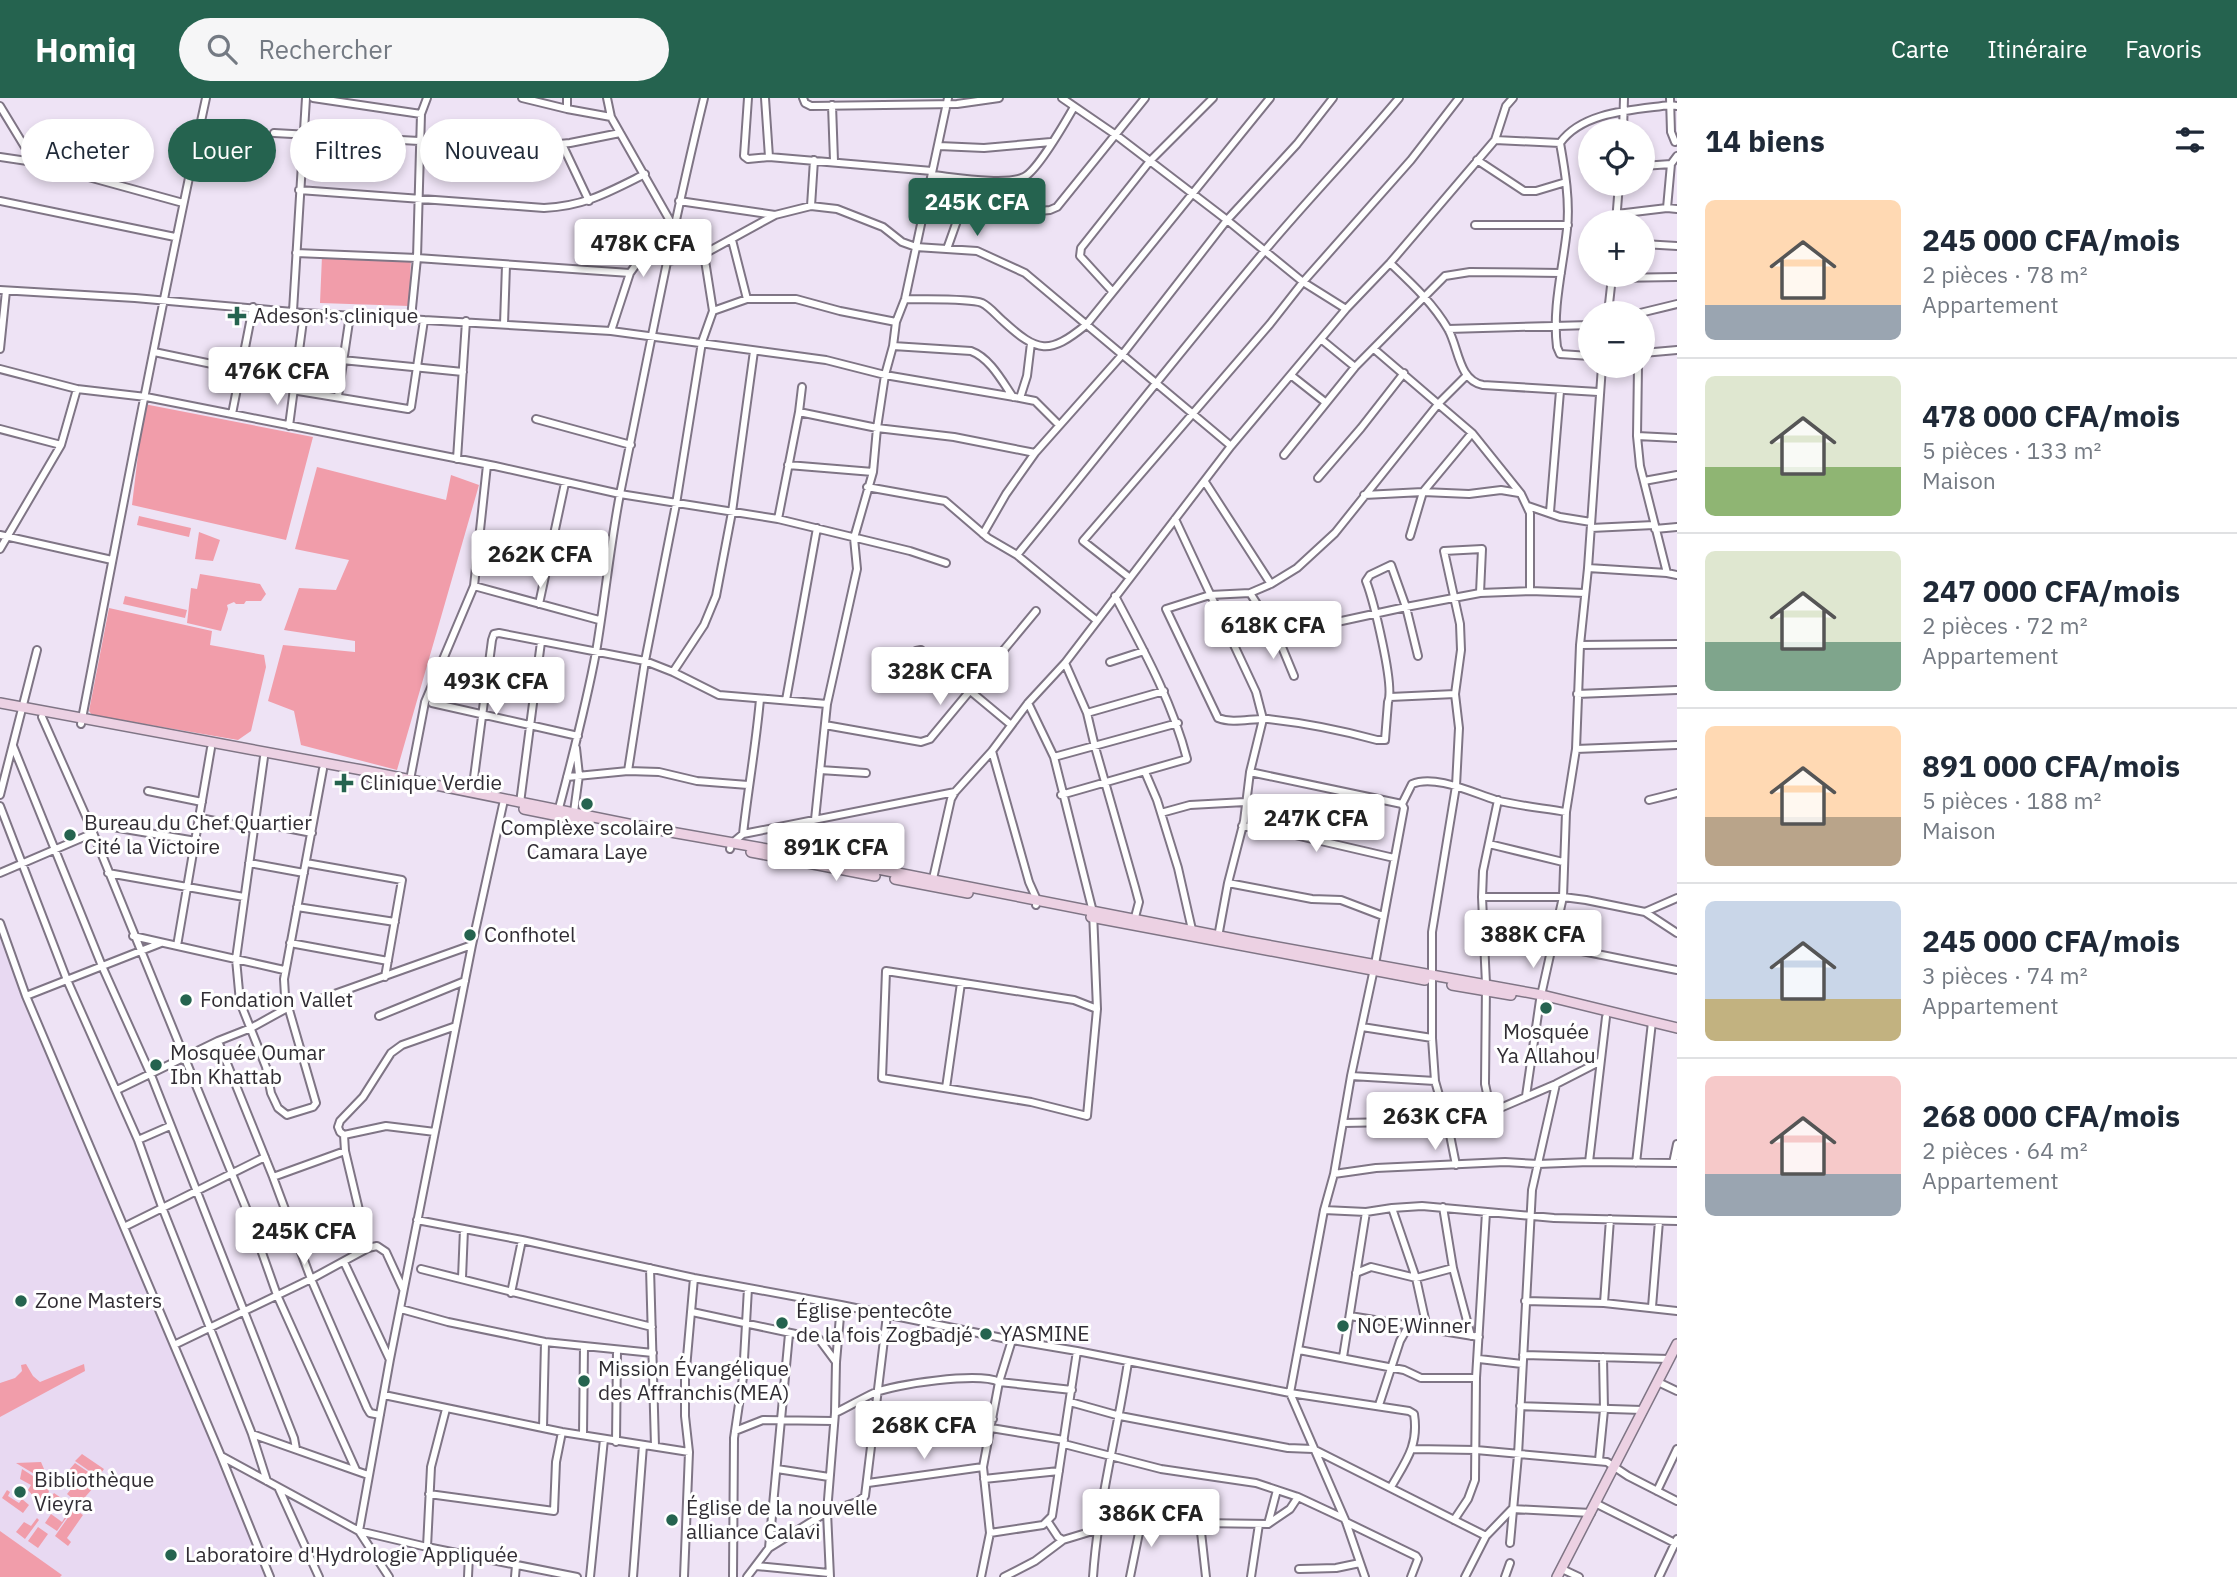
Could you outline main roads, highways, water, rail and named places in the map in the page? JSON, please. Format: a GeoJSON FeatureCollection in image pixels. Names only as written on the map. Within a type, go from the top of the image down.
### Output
{"type":"FeatureCollection","features":[{"type":"Feature","properties":{"kind":"main road"},"geometry":{"type":"LineString","coordinates":[[0,703],[42,717],[240,750],[472,793],[503,802],[558,812],[574,812],[730,846]]}},
{"type":"Feature","properties":{"kind":"main road"},"geometry":{"type":"LineString","coordinates":[[0,709],[20,710],[211,748],[240,750],[323,769],[410,782],[730,846],[1541,997],[1677,1034]]}},
{"type":"Feature","properties":{"kind":"main road"},"geometry":{"type":"LineString","coordinates":[[1541,997],[1606,1017],[1677,1028]]}},
{"type":"Feature","properties":{"kind":"main road"},"geometry":{"type":"LineString","coordinates":[[1559,1573],[1677,1344]]}},
{"type":"Feature","properties":{"kind":"place","name":"Adeson's clinique"},"geometry":{"type":"Point","coordinates":[237,316]}},
{"type":"Feature","properties":{"kind":"place","name":"Clinique Verdie"},"geometry":{"type":"Point","coordinates":[344,783]}},
{"type":"Feature","properties":{"kind":"place","name":"Complèxe scolaire Camara Laye"},"geometry":{"type":"Point","coordinates":[587,804]}},
{"type":"Feature","properties":{"kind":"place","name":"Bureau du Chef Quartier Cité la Victoire"},"geometry":{"type":"Point","coordinates":[70,835]}},
{"type":"Feature","properties":{"kind":"place","name":"Confhotel"},"geometry":{"type":"Point","coordinates":[470,935]}},
{"type":"Feature","properties":{"kind":"place","name":"Fondation Vallet"},"geometry":{"type":"Point","coordinates":[186,1000]}},
{"type":"Feature","properties":{"kind":"place","name":"Mosquée Ya Allahou"},"geometry":{"type":"Point","coordinates":[1546,1008]}},
{"type":"Feature","properties":{"kind":"place","name":"Mosquée Oumar Ibn Khattab"},"geometry":{"type":"Point","coordinates":[156,1065]}},
{"type":"Feature","properties":{"kind":"place","name":"Zone Masters"},"geometry":{"type":"Point","coordinates":[21,1301]}},
{"type":"Feature","properties":{"kind":"place","name":"Église pentecôte de la fois Zogbadjé"},"geometry":{"type":"Point","coordinates":[782,1323]}},
{"type":"Feature","properties":{"kind":"place","name":"NOE Winner"},"geometry":{"type":"Point","coordinates":[1343,1326]}},
{"type":"Feature","properties":{"kind":"place","name":"YASMINE"},"geometry":{"type":"Point","coordinates":[986,1334]}},
{"type":"Feature","properties":{"kind":"place","name":"Mission Évangélique des Affranchis(MEA)"},"geometry":{"type":"Point","coordinates":[584,1381]}},
{"type":"Feature","properties":{"kind":"place","name":"Bibliothèque Vieyra"},"geometry":{"type":"Point","coordinates":[20,1492]}},
{"type":"Feature","properties":{"kind":"place","name":"Église de la nouvelle alliance Calavi"},"geometry":{"type":"Point","coordinates":[672,1520]}},
{"type":"Feature","properties":{"kind":"place","name":"Laboratoire d'Hydrologie Appliquée"},"geometry":{"type":"Point","coordinates":[171,1555]}}]}
